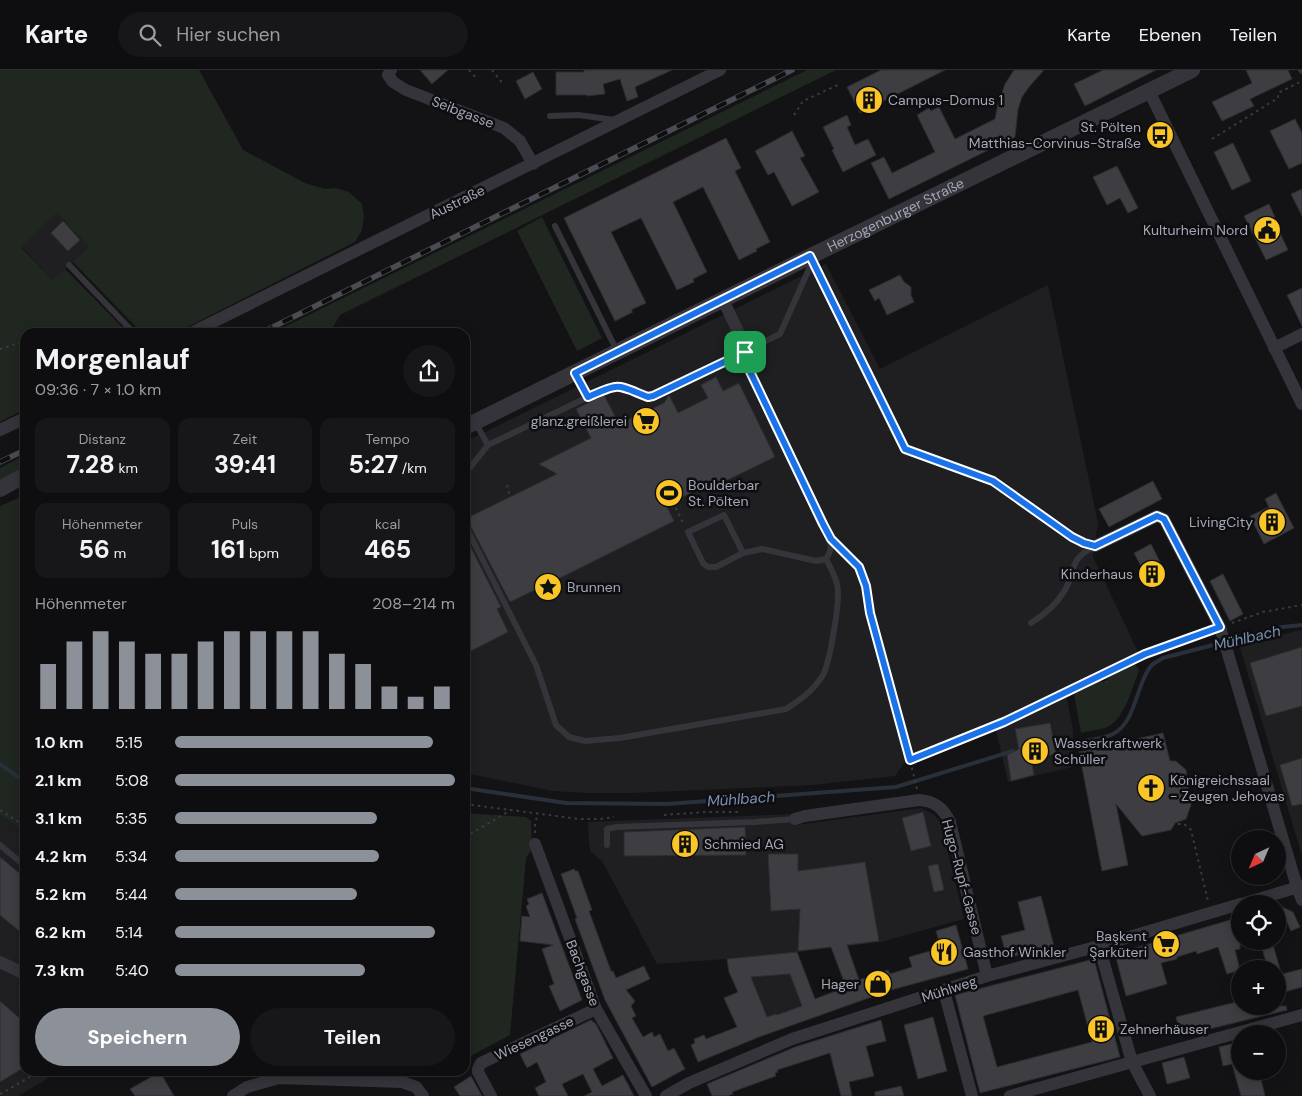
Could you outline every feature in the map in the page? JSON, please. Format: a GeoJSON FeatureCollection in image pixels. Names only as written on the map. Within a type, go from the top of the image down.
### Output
{"type":"FeatureCollection","features":[{"type":"Feature","properties":{"kind":"street","name":"Austraße"},"geometry":{"type":"LineString","coordinates":[[201,328],[720,70]]}},
{"type":"Feature","properties":{"kind":"street","name":"Herzogenburger Straße"},"geometry":{"type":"LineString","coordinates":[[470,425],[1192,70]]}},
{"type":"Feature","properties":{"kind":"street","name":"Seibgasse"},"geometry":{"type":"LineString","coordinates":[[387,72],[393,82],[406,90],[504,128],[520,141],[533,164]]}},
{"type":"Feature","properties":{"kind":"street"},"geometry":{"type":"LineString","coordinates":[[1149,91],[1302,404]]}},
{"type":"Feature","properties":{"kind":"street"},"geometry":{"type":"LineString","coordinates":[[723,300],[745,346],[745,352]]}},
{"type":"Feature","properties":{"kind":"street"},"geometry":{"type":"LineString","coordinates":[[1274,348],[1302,334]]}},
{"type":"Feature","properties":{"kind":"street"},"geometry":{"type":"LineString","coordinates":[[0,430],[20,420]]}},
{"type":"Feature","properties":{"kind":"street"},"geometry":{"type":"LineString","coordinates":[[0,489],[20,477]]}},
{"type":"Feature","properties":{"kind":"street"},"geometry":{"type":"LineString","coordinates":[[1095,546],[1157,516],[1164,519],[1221,630],[1302,900]]}},
{"type":"Feature","properties":{"kind":"street","name":"Hugo-Rupf-Gasse"},"geometry":{"type":"LineString","coordinates":[[795,819],[919,800],[927,800],[942,808],[950,822],[987,976]]}},
{"type":"Feature","properties":{"kind":"street","name":"Bachgasse"},"geometry":{"type":"LineString","coordinates":[[535,844],[596,1009],[646,1096]]}},
{"type":"Feature","properties":{"kind":"street","name":"Mühlweg"},"geometry":{"type":"LineString","coordinates":[[1272,895],[1299,887]]}},
{"type":"Feature","properties":{"kind":"street","name":"Mühlweg"},"geometry":{"type":"LineString","coordinates":[[666,1096],[689,1083],[792,1039],[987,976],[1099,946],[1231,907]]}},
{"type":"Feature","properties":{"kind":"street"},"geometry":{"type":"LineString","coordinates":[[1099,946],[1132,1062],[1150,1096]]}},
{"type":"Feature","properties":{"kind":"street"},"geometry":{"type":"LineString","coordinates":[[0,962],[20,972]]}},
{"type":"Feature","properties":{"kind":"street"},"geometry":{"type":"LineString","coordinates":[[944,991],[972,1096]]}},
{"type":"Feature","properties":{"kind":"street","name":"Wiesengasse"},"geometry":{"type":"LineString","coordinates":[[491,1096],[478,1072],[481,1063],[596,1009]]}},
{"type":"Feature","properties":{"kind":"street"},"geometry":{"type":"LineString","coordinates":[[1010,1096],[1302,1015]]}},
{"type":"Feature","properties":{"kind":"street"},"geometry":{"type":"LineString","coordinates":[[233,1096],[247,1088],[279,1078],[402,1082],[416,1087],[423,1096]]}},
{"type":"Feature","properties":{"kind":"lane"},"geometry":{"type":"LineString","coordinates":[[550,116],[578,115],[618,121]]}},
{"type":"Feature","properties":{"kind":"lane"},"geometry":{"type":"LineString","coordinates":[[555,226],[617,352]]}},
{"type":"Feature","properties":{"kind":"lane"},"geometry":{"type":"LineString","coordinates":[[470,468],[488,445],[609,387],[619,386],[648,397],[653,396],[780,334],[812,258]]}},
{"type":"Feature","properties":{"kind":"lane"},"geometry":{"type":"LineString","coordinates":[[812,258],[905,449],[993,481],[1072,537],[1095,546]]}},
{"type":"Feature","properties":{"kind":"lane"},"geometry":{"type":"LineString","coordinates":[[69,265],[129,328]]}},
{"type":"Feature","properties":{"kind":"lane"},"geometry":{"type":"LineString","coordinates":[[743,553],[724,515],[688,532],[703,563],[708,567],[716,567],[743,553],[762,549],[816,561],[826,559],[830,553],[831,539],[744,359],[745,352]]}},
{"type":"Feature","properties":{"kind":"lane"},"geometry":{"type":"LineString","coordinates":[[470,425],[488,445]]}},
{"type":"Feature","properties":{"kind":"lane"},"geometry":{"type":"LineString","coordinates":[[470,535],[536,666],[556,725],[569,737],[585,741],[620,738],[786,708],[805,697],[823,674],[831,646],[838,603],[837,585],[826,559]]}},
{"type":"Feature","properties":{"kind":"lane"},"geometry":{"type":"LineString","coordinates":[[1031,623],[1046,614],[1065,590],[1075,561],[1083,552],[1095,546]]}},
{"type":"Feature","properties":{"kind":"lane"},"geometry":{"type":"LineString","coordinates":[[607,845],[608,829],[617,827],[795,819]]}},
{"type":"Feature","properties":{"kind":"lane"},"geometry":{"type":"LineString","coordinates":[[0,845],[20,862]]}},
{"type":"Feature","properties":{"kind":"path"},"geometry":{"type":"LineString","coordinates":[[470,70],[477,79]]}},
{"type":"Feature","properties":{"kind":"path"},"geometry":{"type":"LineString","coordinates":[[492,70],[503,84]]}},
{"type":"Feature","properties":{"kind":"path"},"geometry":{"type":"LineString","coordinates":[[1212,140],[1278,98],[1278,93],[1302,81]]}},
{"type":"Feature","properties":{"kind":"path"},"geometry":{"type":"LineString","coordinates":[[794,115],[804,101],[838,85]]}},
{"type":"Feature","properties":{"kind":"path"},"geometry":{"type":"LineString","coordinates":[[0,349],[20,343]]}},
{"type":"Feature","properties":{"kind":"path"},"geometry":{"type":"LineString","coordinates":[[507,485],[510,497]]}},
{"type":"Feature","properties":{"kind":"path"},"geometry":{"type":"LineString","coordinates":[[673,502],[688,532]]}},
{"type":"Feature","properties":{"kind":"path"},"geometry":{"type":"LineString","coordinates":[[831,539],[859,567],[866,586],[870,613],[919,800]]}},
{"type":"Feature","properties":{"kind":"path"},"geometry":{"type":"LineString","coordinates":[[910,760],[1004,722],[1145,654],[1221,630],[1263,612],[1302,604]]}},
{"type":"Feature","properties":{"kind":"path"},"geometry":{"type":"LineString","coordinates":[[1103,675],[1106,682]]}},
{"type":"Feature","properties":{"kind":"path"},"geometry":{"type":"LineString","coordinates":[[470,805],[579,819],[600,819]]}},
{"type":"Feature","properties":{"kind":"path"},"geometry":{"type":"LineString","coordinates":[[0,810],[20,823]]}},
{"type":"Feature","properties":{"kind":"path"},"geometry":{"type":"LineString","coordinates":[[470,834],[511,810]]}},
{"type":"Feature","properties":{"kind":"path"},"geometry":{"type":"LineString","coordinates":[[535,844],[534,823],[538,814]]}},
{"type":"Feature","properties":{"kind":"path"},"geometry":{"type":"LineString","coordinates":[[1178,824],[1184,824],[1191,830],[1212,913]]}},
{"type":"Feature","properties":{"kind":"path"},"geometry":{"type":"LineString","coordinates":[[0,1094],[32,1076]]}},
{"type":"Feature","properties":{"kind":"shaded area"},"geometry":{"type":"Polygon","coordinates":[[[0,70],[199,70],[243,150],[305,183],[325,189],[336,188],[349,192],[362,204],[364,216],[362,230],[355,242],[186,328],[137,328],[73,262],[89,247],[57,213],[21,247],[52,280],[65,269],[123,328],[20,328],[20,412],[0,422],[0,70]]]}},
{"type":"Feature","properties":{"kind":"shaded area"},"geometry":{"type":"Polygon","coordinates":[[[807,70],[836,70],[340,315],[332,328],[282,328],[807,70]]]}},
{"type":"Feature","properties":{"kind":"shaded area"},"geometry":{"type":"Polygon","coordinates":[[[57,213],[89,247],[53,281],[21,246],[57,213]]]}},
{"type":"Feature","properties":{"kind":"shaded area"},"geometry":{"type":"Polygon","coordinates":[[[542,217],[602,338],[577,351],[517,231],[542,217]]]}},
{"type":"Feature","properties":{"kind":"shaded area"},"geometry":{"type":"Polygon","coordinates":[[[826,264],[880,369],[1048,285],[1098,523],[1093,557],[1138,652],[1030,707],[963,737],[908,757],[895,776],[813,785],[632,793],[587,793],[553,791],[470,774],[470,440],[826,264]]]}},
{"type":"Feature","properties":{"kind":"shaded area"},"geometry":{"type":"Polygon","coordinates":[[[20,458],[20,474],[0,482],[0,468],[20,458]]]}},
{"type":"Feature","properties":{"kind":"shaded area"},"geometry":{"type":"Polygon","coordinates":[[[20,497],[20,828],[0,815],[0,506],[20,497]]]}},
{"type":"Feature","properties":{"kind":"shaded area"},"geometry":{"type":"Polygon","coordinates":[[[1302,630],[1302,856],[1239,644],[1302,630]]]}},
{"type":"Feature","properties":{"kind":"shaded area"},"geometry":{"type":"Polygon","coordinates":[[[1134,664],[1139,671],[1126,704],[1117,719],[1112,725],[1105,728],[1081,733],[1074,694],[1099,681],[1106,682],[1109,677],[1134,664]]]}},
{"type":"Feature","properties":{"kind":"shaded area"},"geometry":{"type":"Polygon","coordinates":[[[1067,698],[1073,730],[1073,750],[1077,766],[1008,782],[996,730],[1067,698]]]}},
{"type":"Feature","properties":{"kind":"shaded area"},"geometry":{"type":"Polygon","coordinates":[[[921,808],[933,814],[941,822],[964,919],[881,942],[797,952],[821,1015],[759,1037],[729,973],[727,959],[657,964],[602,861],[591,852],[589,845],[588,822],[793,814],[796,825],[921,808]]]}},
{"type":"Feature","properties":{"kind":"shaded area"},"geometry":{"type":"Polygon","coordinates":[[[470,813],[526,817],[531,821],[532,849],[526,858],[510,1035],[470,1056],[470,813]]]}},
{"type":"Feature","properties":{"kind":"shaded area"},"geometry":{"type":"Polygon","coordinates":[[[0,815],[20,828],[20,1076],[52,1076],[18,1096],[0,1096],[0,815]]]}},
{"type":"Feature","properties":{"kind":"building"},"geometry":{"type":"Polygon","coordinates":[[[420,70],[448,70],[432,84],[420,70]]]}},
{"type":"Feature","properties":{"kind":"building"},"geometry":{"type":"Polygon","coordinates":[[[584,70],[672,70],[635,87],[638,97],[627,101],[620,79],[603,84],[605,94],[587,96],[556,95],[556,72],[584,72],[584,70]]]}},
{"type":"Feature","properties":{"kind":"building","name":"Campus-Domus 1"},"geometry":{"type":"Polygon","coordinates":[[[881,70],[945,70],[860,113],[847,87],[881,70]]]}},
{"type":"Feature","properties":{"kind":"building"},"geometry":{"type":"Polygon","coordinates":[[[1014,70],[1044,70],[1022,97],[1018,109],[1015,137],[889,199],[871,163],[884,157],[892,173],[935,152],[917,115],[929,108],[931,111],[939,107],[955,139],[995,119],[1005,84],[1014,70]]]}},
{"type":"Feature","properties":{"kind":"building"},"geometry":{"type":"Polygon","coordinates":[[[1103,70],[1156,70],[1085,106],[1074,84],[1103,70]]]}},
{"type":"Feature","properties":{"kind":"building"},"geometry":{"type":"Polygon","coordinates":[[[1246,70],[1288,70],[1292,79],[1250,99],[1254,106],[1222,121],[1212,102],[1252,83],[1246,70]]]}},
{"type":"Feature","properties":{"kind":"building"},"geometry":{"type":"Polygon","coordinates":[[[533,72],[542,89],[525,99],[516,81],[533,72]]]}},
{"type":"Feature","properties":{"kind":"building"},"geometry":{"type":"Polygon","coordinates":[[[847,115],[851,125],[847,127],[855,145],[868,139],[876,155],[843,172],[823,127],[847,115]]]}},
{"type":"Feature","properties":{"kind":"building"},"geometry":{"type":"Polygon","coordinates":[[[1295,119],[1302,133],[1302,163],[1289,169],[1270,131],[1295,119]]]}},
{"type":"Feature","properties":{"kind":"building"},"geometry":{"type":"Polygon","coordinates":[[[792,131],[805,156],[800,158],[819,192],[792,206],[774,172],[768,175],[755,151],[792,131]]]}},
{"type":"Feature","properties":{"kind":"building"},"geometry":{"type":"Polygon","coordinates":[[[726,138],[741,168],[735,171],[770,242],[739,260],[703,187],[673,202],[707,272],[693,279],[694,282],[677,290],[641,218],[611,232],[646,303],[615,321],[564,218],[726,138]]]}},
{"type":"Feature","properties":{"kind":"building"},"geometry":{"type":"Polygon","coordinates":[[[1233,143],[1251,181],[1232,190],[1214,152],[1233,143]]]}},
{"type":"Feature","properties":{"kind":"building"},"geometry":{"type":"Polygon","coordinates":[[[1117,166],[1138,208],[1128,213],[1120,198],[1107,205],[1093,177],[1117,166]]]}},
{"type":"Feature","properties":{"kind":"building"},"geometry":{"type":"Polygon","coordinates":[[[1302,189],[1302,216],[1291,194],[1302,189]]]}},
{"type":"Feature","properties":{"kind":"building"},"geometry":{"type":"Polygon","coordinates":[[[1269,204],[1275,217],[1273,218],[1288,250],[1266,260],[1244,216],[1269,204]]]}},
{"type":"Feature","properties":{"kind":"building"},"geometry":{"type":"Polygon","coordinates":[[[63,221],[80,240],[68,251],[51,233],[63,221]]]}},
{"type":"Feature","properties":{"kind":"building"},"geometry":{"type":"Polygon","coordinates":[[[900,275],[904,282],[911,287],[911,295],[914,302],[887,315],[879,298],[875,301],[869,290],[900,275]]]}},
{"type":"Feature","properties":{"kind":"building"},"geometry":{"type":"Polygon","coordinates":[[[1302,288],[1302,326],[1287,295],[1302,288]]]}},
{"type":"Feature","properties":{"kind":"building"},"geometry":{"type":"Polygon","coordinates":[[[716,377],[723,391],[739,383],[775,457],[711,488],[709,484],[666,505],[674,521],[552,582],[549,587],[543,586],[510,602],[470,525],[470,517],[557,474],[539,464],[591,438],[576,409],[604,395],[619,424],[664,403],[669,395],[678,413],[708,398],[701,385],[716,377]]]}},
{"type":"Feature","properties":{"kind":"building"},"geometry":{"type":"Polygon","coordinates":[[[1153,481],[1162,499],[1109,527],[1099,509],[1153,481]]]}},
{"type":"Feature","properties":{"kind":"building","name":"LivingCity"},"geometry":{"type":"Polygon","coordinates":[[[1276,493],[1294,528],[1264,544],[1250,516],[1269,507],[1265,499],[1276,493]]]}},
{"type":"Feature","properties":{"kind":"building","name":"Kinderhaus"},"geometry":{"type":"Polygon","coordinates":[[[1151,544],[1160,562],[1154,566],[1163,583],[1153,589],[1134,553],[1151,544]]]}},
{"type":"Feature","properties":{"kind":"building"},"geometry":{"type":"Polygon","coordinates":[[[470,546],[501,607],[497,609],[508,632],[470,651],[470,546]]]}},
{"type":"Feature","properties":{"kind":"building"},"geometry":{"type":"Polygon","coordinates":[[[1223,574],[1243,614],[1230,621],[1210,581],[1223,574]]]}},
{"type":"Feature","properties":{"kind":"building"},"geometry":{"type":"Polygon","coordinates":[[[1302,647],[1302,706],[1266,716],[1250,663],[1302,647]]]}},
{"type":"Feature","properties":{"kind":"building","name":"Wasserkraftwerk Schüller"},"geometry":{"type":"Polygon","coordinates":[[[1050,723],[1056,754],[1031,758],[1034,775],[1011,781],[1007,755],[1019,749],[1015,729],[1050,723]]]}},
{"type":"Feature","properties":{"kind":"building","name":"Königreichssaal - Zeugen Jehovas"},"geometry":{"type":"Polygon","coordinates":[[[1163,733],[1170,761],[1176,761],[1186,770],[1191,805],[1186,819],[1175,823],[1171,830],[1142,836],[1116,804],[1128,865],[1102,871],[1079,752],[1163,733]]]}},
{"type":"Feature","properties":{"kind":"building"},"geometry":{"type":"Polygon","coordinates":[[[1302,758],[1302,804],[1292,806],[1280,765],[1302,758]]]}},
{"type":"Feature","properties":{"kind":"building"},"geometry":{"type":"Polygon","coordinates":[[[923,812],[931,846],[911,851],[902,818],[923,812]]]}},
{"type":"Feature","properties":{"kind":"building","name":"Schmied AG"},"geometry":{"type":"Polygon","coordinates":[[[745,827],[746,855],[624,856],[624,832],[745,827]]]}},
{"type":"Feature","properties":{"kind":"building"},"geometry":{"type":"Polygon","coordinates":[[[768,854],[798,854],[798,871],[865,862],[879,941],[847,945],[859,980],[888,970],[890,974],[912,967],[909,957],[941,948],[936,931],[956,925],[968,969],[891,990],[759,1037],[698,1062],[691,1045],[695,1043],[694,1039],[704,1035],[706,1039],[737,1027],[724,998],[738,992],[729,972],[727,959],[797,952],[815,999],[846,987],[831,947],[798,951],[800,909],[771,911],[768,854]],[[790,974],[751,977],[767,1017],[802,1006],[790,974]]]}},
{"type":"Feature","properties":{"kind":"building"},"geometry":{"type":"Polygon","coordinates":[[[0,857],[20,874],[20,932],[0,915],[0,857]]]}},
{"type":"Feature","properties":{"kind":"building"},"geometry":{"type":"Polygon","coordinates":[[[938,864],[944,890],[934,892],[928,866],[938,864]]]}},
{"type":"Feature","properties":{"kind":"building"},"geometry":{"type":"Polygon","coordinates":[[[574,869],[578,871],[592,910],[589,911],[611,971],[613,971],[616,978],[644,966],[650,979],[626,990],[635,1001],[631,1006],[636,1016],[632,1018],[643,1037],[652,1032],[654,1037],[660,1034],[668,1051],[674,1048],[685,1069],[652,1087],[605,1000],[575,919],[577,918],[561,874],[574,869]]]}},
{"type":"Feature","properties":{"kind":"building"},"geometry":{"type":"Polygon","coordinates":[[[542,893],[582,1000],[560,1011],[549,986],[554,984],[542,949],[553,945],[520,941],[522,916],[530,917],[526,906],[529,904],[527,899],[542,893]]]}},
{"type":"Feature","properties":{"kind":"building"},"geometry":{"type":"Polygon","coordinates":[[[1041,896],[1054,946],[1007,958],[1001,936],[1025,930],[1018,902],[1041,896]]]}},
{"type":"Feature","properties":{"kind":"building"},"geometry":{"type":"Polygon","coordinates":[[[1286,909],[1293,912],[1300,927],[1291,931],[1286,920],[1286,909]]]}},
{"type":"Feature","properties":{"kind":"building"},"geometry":{"type":"Polygon","coordinates":[[[1231,920],[1231,950],[1235,950],[1238,960],[1231,960],[1231,973],[1227,974],[1218,947],[1197,954],[1196,951],[1177,957],[1177,959],[1161,963],[1167,984],[1126,996],[1115,954],[1231,920]]]}},
{"type":"Feature","properties":{"kind":"building"},"geometry":{"type":"Polygon","coordinates":[[[1263,950],[1275,950],[1277,960],[1265,960],[1263,950]]]}},
{"type":"Feature","properties":{"kind":"building","name":"Zehnerhäuser"},"geometry":{"type":"Polygon","coordinates":[[[1094,959],[1120,1057],[980,1093],[955,995],[1094,959]],[[1078,990],[983,1016],[997,1067],[1092,1042],[1078,990]]]}},
{"type":"Feature","properties":{"kind":"building"},"geometry":{"type":"Polygon","coordinates":[[[1302,969],[1302,987],[1286,992],[1286,973],[1302,969]]]}},
{"type":"Feature","properties":{"kind":"building"},"geometry":{"type":"Polygon","coordinates":[[[0,1001],[20,1019],[20,1070],[0,1082],[0,1001]]]}},
{"type":"Feature","properties":{"kind":"building"},"geometry":{"type":"Polygon","coordinates":[[[1231,1003],[1231,1015],[1267,1015],[1181,1036],[1176,1017],[1231,1003]]]}},
{"type":"Feature","properties":{"kind":"building"},"geometry":{"type":"Polygon","coordinates":[[[933,1017],[947,1071],[918,1079],[904,1025],[933,1017]]]}},
{"type":"Feature","properties":{"kind":"building"},"geometry":{"type":"Polygon","coordinates":[[[591,1020],[596,1024],[613,1058],[593,1069],[602,1086],[623,1075],[634,1096],[584,1096],[592,1092],[583,1074],[562,1084],[568,1096],[539,1096],[535,1088],[546,1082],[537,1062],[527,1068],[520,1054],[591,1020]]]}},
{"type":"Feature","properties":{"kind":"building"},"geometry":{"type":"Polygon","coordinates":[[[881,1020],[886,1041],[866,1046],[874,1076],[849,1082],[852,1096],[841,1096],[830,1053],[777,1070],[776,1076],[732,1092],[733,1094],[727,1096],[712,1096],[707,1084],[795,1047],[881,1020]]]}},
{"type":"Feature","properties":{"kind":"building"},"geometry":{"type":"Polygon","coordinates":[[[1231,1044],[1231,1064],[1223,1066],[1219,1047],[1231,1044]]]}},
{"type":"Feature","properties":{"kind":"building"},"geometry":{"type":"Polygon","coordinates":[[[1184,1057],[1190,1078],[1167,1084],[1162,1063],[1184,1057]]]}},
{"type":"Feature","properties":{"kind":"building"},"geometry":{"type":"Polygon","coordinates":[[[153,1076],[162,1076],[174,1096],[135,1096],[130,1089],[153,1076]]]}},
{"type":"Feature","properties":{"kind":"building"},"geometry":{"type":"Polygon","coordinates":[[[471,1076],[482,1096],[460,1096],[454,1087],[471,1076]]]}},
{"type":"Feature","properties":{"kind":"building"},"geometry":{"type":"Polygon","coordinates":[[[1236,1080],[1261,1080],[1265,1096],[1241,1096],[1236,1080]]]}},
{"type":"Feature","properties":{"kind":"building"},"geometry":{"type":"Polygon","coordinates":[[[901,1086],[904,1096],[875,1096],[875,1092],[901,1086]]]}},
{"type":"Feature","properties":{"kind":"waterway","name":"Mühlbach"},"geometry":{"type":"LineString","coordinates":[[1056,744],[1100,738],[1113,734],[1121,728],[1132,711],[1147,671],[1153,664],[1163,658],[1282,627],[1302,625]]}},
{"type":"Feature","properties":{"kind":"waterway","name":"Mühlbach"},"geometry":{"type":"LineString","coordinates":[[470,789],[566,803],[667,804],[896,787],[1013,751]]}},
{"type":"Feature","properties":{"kind":"waterway","name":"Mühlbach"},"geometry":{"type":"LineString","coordinates":[[0,764],[20,778]]}},
{"type":"Feature","properties":{"kind":"railway"},"geometry":{"type":"LineString","coordinates":[[271,328],[792,70]]}},
{"type":"Feature","properties":{"kind":"railway"},"geometry":{"type":"LineString","coordinates":[[0,462],[20,452]]}},
{"type":"Feature","properties":{"kind":"place","name":"Campus-Domus 1"},"geometry":{"type":"Point","coordinates":[869,100]}},
{"type":"Feature","properties":{"kind":"place","name":"St. Pölten Matthias-Corvinus-Straße"},"geometry":{"type":"Point","coordinates":[1160,135]}},
{"type":"Feature","properties":{"kind":"place","name":"Kulturheim Nord"},"geometry":{"type":"Point","coordinates":[1267,230]}},
{"type":"Feature","properties":{"kind":"place","name":"glanz.greißlerei"},"geometry":{"type":"Point","coordinates":[646,421]}},
{"type":"Feature","properties":{"kind":"place","name":"Boulderbar St. Pölten"},"geometry":{"type":"Point","coordinates":[669,493]}},
{"type":"Feature","properties":{"kind":"place","name":"LivingCity"},"geometry":{"type":"Point","coordinates":[1272,522]}},
{"type":"Feature","properties":{"kind":"place","name":"Kinderhaus"},"geometry":{"type":"Point","coordinates":[1152,574]}},
{"type":"Feature","properties":{"kind":"place","name":"Brunnen"},"geometry":{"type":"Point","coordinates":[548,587]}},
{"type":"Feature","properties":{"kind":"place","name":"Wasserkraftwerk Schüller"},"geometry":{"type":"Point","coordinates":[1035,751]}},
{"type":"Feature","properties":{"kind":"place","name":"Königreichssaal - Zeugen Jehovas"},"geometry":{"type":"Point","coordinates":[1151,788]}},
{"type":"Feature","properties":{"kind":"place","name":"Schmied AG"},"geometry":{"type":"Point","coordinates":[685,844]}},
{"type":"Feature","properties":{"kind":"place","name":"Başkent Şarküteri"},"geometry":{"type":"Point","coordinates":[1166,944]}},
{"type":"Feature","properties":{"kind":"place","name":"Gasthof Winkler"},"geometry":{"type":"Point","coordinates":[944,952]}},
{"type":"Feature","properties":{"kind":"place","name":"Hager"},"geometry":{"type":"Point","coordinates":[878,984]}},
{"type":"Feature","properties":{"kind":"place","name":"Zehnerhäuser"},"geometry":{"type":"Point","coordinates":[1101,1029]}},
{"type":"Feature","properties":{"kind":"route"},"geometry":{"type":"LineString","coordinates":[[810,256],[905,449],[993,481],[1072,537],[1095,546],[1157,516],[1164,519],[1220,627],[1145,654],[1004,722],[910,760],[870,613],[866,586],[859,567],[831,539],[823,524],[744,359],[745,352],[648,397],[619,386],[609,387],[588,397],[575,373],[810,256]]}}]}
